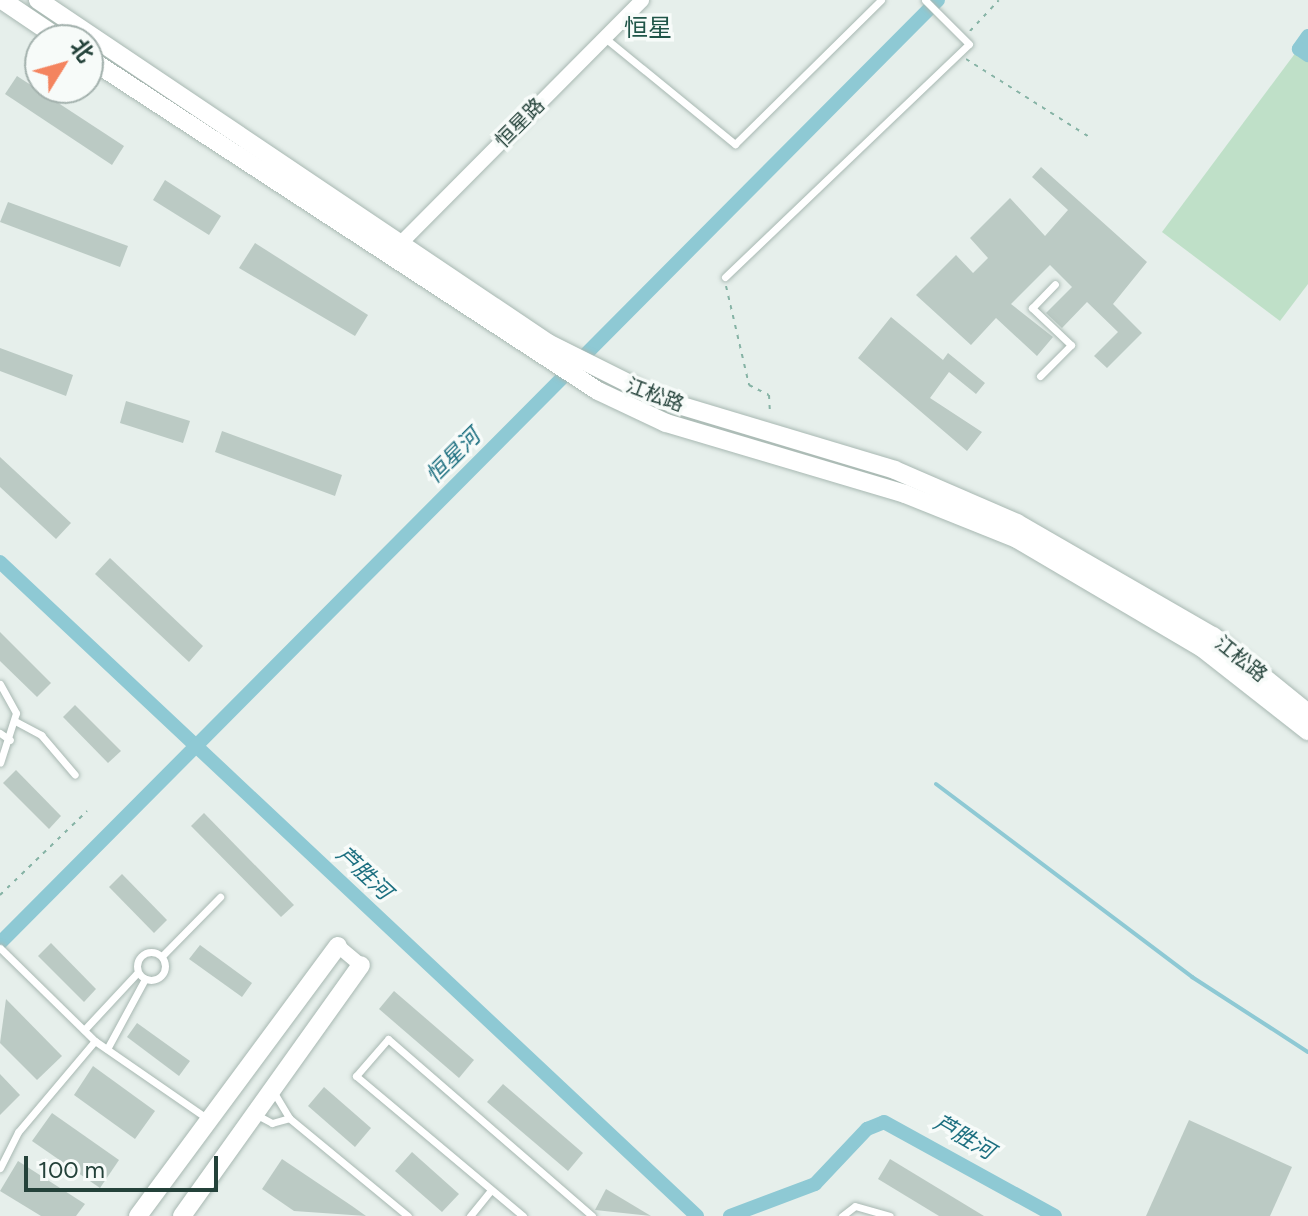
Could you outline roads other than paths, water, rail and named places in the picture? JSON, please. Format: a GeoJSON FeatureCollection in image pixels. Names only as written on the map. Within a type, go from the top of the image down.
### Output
{"type":"FeatureCollection","features":[{"type":"Feature","properties":{"kind":"street"},"geometry":{"type":"LineString","coordinates":[[2,0],[37,24]]}},
{"type":"Feature","properties":{"kind":"street","name":"江松路"},"geometry":{"type":"LineString","coordinates":[[38,0],[399,245],[542,349]]}},
{"type":"Feature","properties":{"kind":"street","name":"恒星路"},"geometry":{"type":"LineString","coordinates":[[399,245],[642,0]]}},
{"type":"Feature","properties":{"kind":"street","name":"江松路"},"geometry":{"type":"LineString","coordinates":[[104,68],[542,349],[666,423],[955,511],[1068,564],[1202,648],[1308,731]]}},
{"type":"Feature","properties":{"kind":"street","name":"江松路"},"geometry":{"type":"LineString","coordinates":[[604,384],[895,470],[1079,556],[1213,636],[1308,713]]}},
{"type":"Feature","properties":{"kind":"street"},"geometry":{"type":"LineString","coordinates":[[138,1216],[338,946],[361,965],[182,1216]]}},
{"type":"Feature","properties":{"kind":"lane"},"geometry":{"type":"LineString","coordinates":[[605,38],[735,144],[881,0]]}},
{"type":"Feature","properties":{"kind":"lane"},"geometry":{"type":"LineString","coordinates":[[725,277],[969,44],[925,0]]}},
{"type":"Feature","properties":{"kind":"lane"},"geometry":{"type":"LineString","coordinates":[[1040,376],[1071,345],[1032,308],[1055,284]]}},
{"type":"Feature","properties":{"kind":"lane"},"geometry":{"type":"LineString","coordinates":[[760,451],[770,431]]}},
{"type":"Feature","properties":{"kind":"lane"},"geometry":{"type":"LineString","coordinates":[[0,684],[15,721],[0,763]]}},
{"type":"Feature","properties":{"kind":"lane"},"geometry":{"type":"LineString","coordinates":[[15,721],[41,735],[75,775]]}},
{"type":"Feature","properties":{"kind":"lane"},"geometry":{"type":"LineString","coordinates":[[0,733],[10,740]]}},
{"type":"Feature","properties":{"kind":"lane"},"geometry":{"type":"LineString","coordinates":[[107,1049],[145,979],[163,974],[162,956],[220,897]]}},
{"type":"Feature","properties":{"kind":"lane"},"geometry":{"type":"LineString","coordinates":[[0,948],[95,1041],[209,1120]]}},
{"type":"Feature","properties":{"kind":"lane"},"geometry":{"type":"LineString","coordinates":[[84,1030],[138,972],[141,955],[162,956]]}},
{"type":"Feature","properties":{"kind":"lane"},"geometry":{"type":"LineString","coordinates":[[138,972],[145,979]]}},
{"type":"Feature","properties":{"kind":"lane"},"geometry":{"type":"LineString","coordinates":[[523,1216],[356,1076],[388,1039],[592,1216]]}},
{"type":"Feature","properties":{"kind":"lane"},"geometry":{"type":"LineString","coordinates":[[0,1168],[18,1132],[95,1041]]}},
{"type":"Feature","properties":{"kind":"lane"},"geometry":{"type":"LineString","coordinates":[[272,1089],[289,1118],[408,1216]]}},
{"type":"Feature","properties":{"kind":"lane"},"geometry":{"type":"LineString","coordinates":[[255,1114],[272,1123],[289,1118]]}},
{"type":"Feature","properties":{"kind":"lane"},"geometry":{"type":"LineString","coordinates":[[470,1216],[491,1190]]}},
{"type":"Feature","properties":{"kind":"lane"},"geometry":{"type":"LineString","coordinates":[[842,1216],[855,1206],[890,1216]]}},
{"type":"Feature","properties":{"kind":"waterway","name":"恒星河"},"geometry":{"type":"LineString","coordinates":[[0,943],[938,0]]}},
{"type":"Feature","properties":{"kind":"waterway"},"geometry":{"type":"LineString","coordinates":[[1308,36],[1299,49],[1308,55]]}},
{"type":"Feature","properties":{"kind":"waterway","name":"芦胜河"},"geometry":{"type":"LineString","coordinates":[[0,562],[697,1216]]}},
{"type":"Feature","properties":{"kind":"waterway"},"geometry":{"type":"LineString","coordinates":[[936,784],[1192,977],[1308,1052]]}},
{"type":"Feature","properties":{"kind":"waterway","name":"芦胜河"},"geometry":{"type":"LineString","coordinates":[[730,1216],[815,1184],[867,1129],[884,1122],[1055,1216]]}},
{"type":"Feature","properties":{"kind":"district","name":"恒星"},"geometry":{"type":"Point","coordinates":[648,28]}}]}
